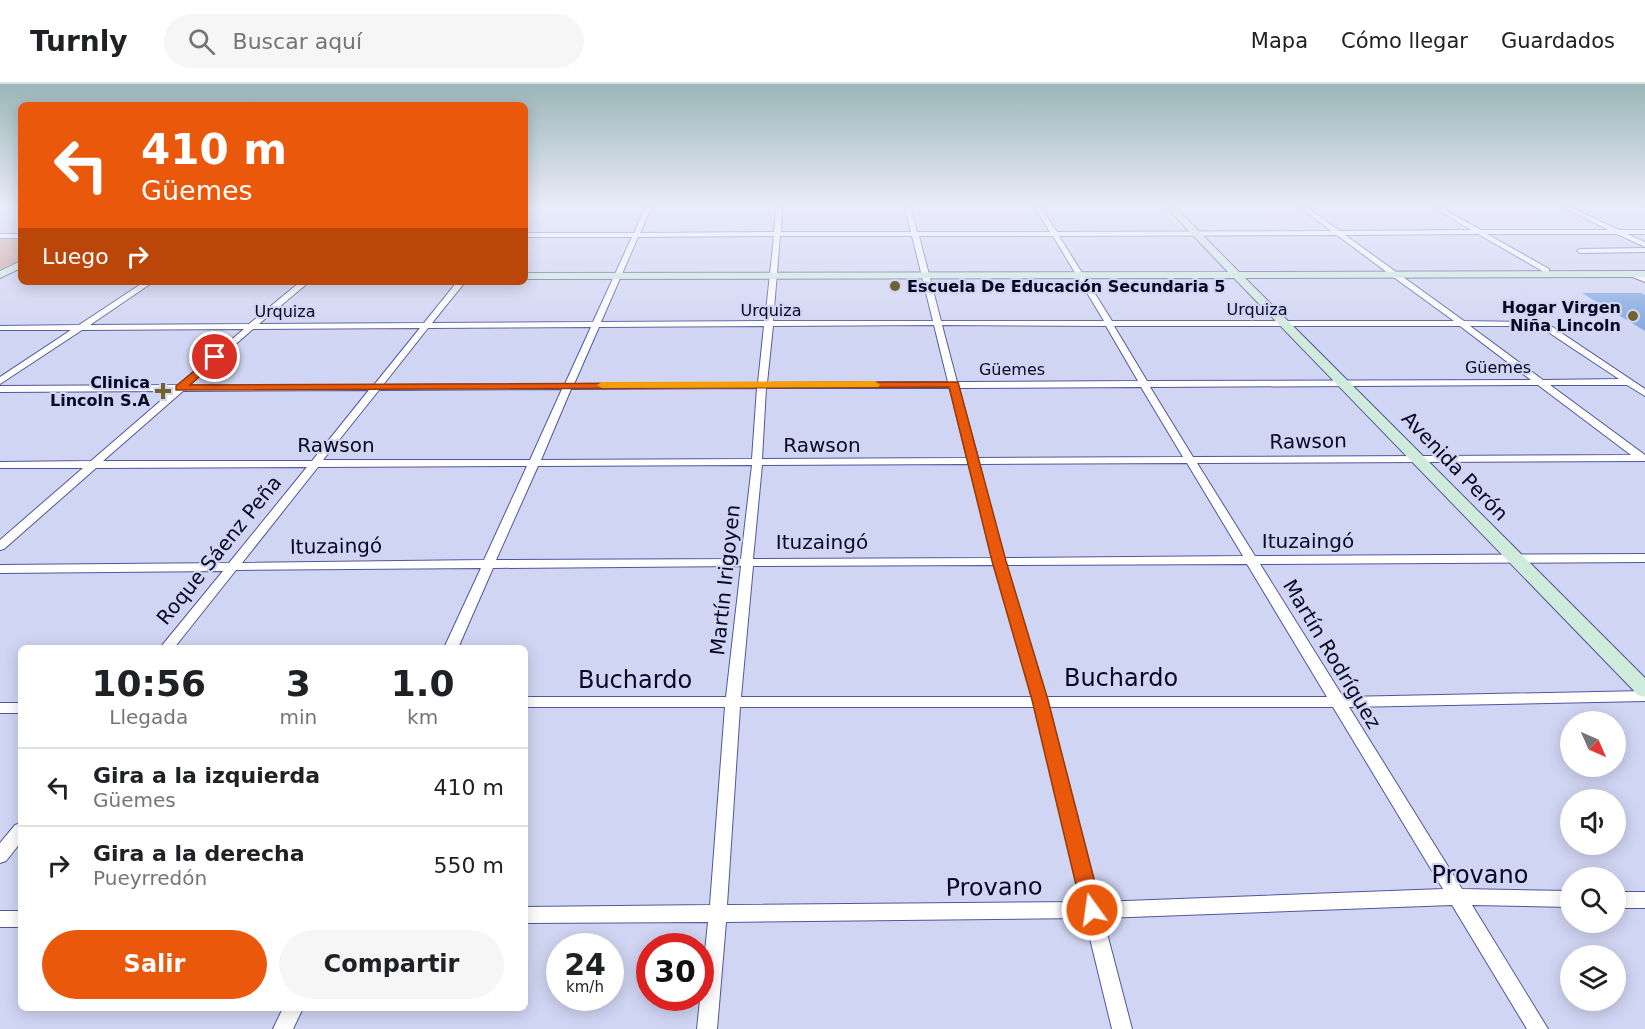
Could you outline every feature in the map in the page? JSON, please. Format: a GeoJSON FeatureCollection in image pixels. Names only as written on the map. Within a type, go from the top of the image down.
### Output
{"type":"FeatureCollection","features":[{"type":"Feature","properties":{"kind":"main road","name":"Avenida Perón"},"geometry":{"type":"LineString","coordinates":[[1214,252],[1645,690]]}},
{"type":"Feature","properties":{"kind":"main road"},"geometry":{"type":"LineString","coordinates":[[0,276],[18,266]]}},
{"type":"Feature","properties":{"kind":"main road"},"geometry":{"type":"LineString","coordinates":[[528,276],[1645,272]]}},
{"type":"Feature","properties":{"kind":"main road"},"geometry":{"type":"LineString","coordinates":[[1548,273],[1633,274],[1645,272]]}},
{"type":"Feature","properties":{"kind":"main road"},"geometry":{"type":"LineString","coordinates":[[0,276],[18,277]]}},
{"type":"Feature","properties":{"kind":"street"},"geometry":{"type":"LineString","coordinates":[[452,645],[628,252]]}},
{"type":"Feature","properties":{"kind":"street","name":"Martín Irigoyen"},"geometry":{"type":"LineString","coordinates":[[707,1029],[733,702],[758,463],[767,325],[776,252]]}},
{"type":"Feature","properties":{"kind":"street"},"geometry":{"type":"LineString","coordinates":[[919,252],[999,561],[1040,700],[1122,1029]]}},
{"type":"Feature","properties":{"kind":"street","name":"Martín Rodríguez"},"geometry":{"type":"LineString","coordinates":[[1067,252],[1143,383],[1538,1029]]}},
{"type":"Feature","properties":{"kind":"street"},"geometry":{"type":"LineString","coordinates":[[1364,252],[1644,459]]}},
{"type":"Feature","properties":{"kind":"street"},"geometry":{"type":"LineString","coordinates":[[1512,252],[1548,273]]}},
{"type":"Feature","properties":{"kind":"street"},"geometry":{"type":"LineString","coordinates":[[1633,274],[1645,280]]}},
{"type":"Feature","properties":{"kind":"street"},"geometry":{"type":"LineString","coordinates":[[0,381],[144,285]]}},
{"type":"Feature","properties":{"kind":"street"},"geometry":{"type":"LineString","coordinates":[[0,546],[250,327],[301,285]]}},
{"type":"Feature","properties":{"kind":"street","name":"Roque Sáenz Peña"},"geometry":{"type":"LineString","coordinates":[[169,645],[374,387],[458,285]]}},
{"type":"Feature","properties":{"kind":"street","name":"Urquiza"},"geometry":{"type":"LineString","coordinates":[[0,328],[938,323],[1542,325],[1628,382]]}},
{"type":"Feature","properties":{"kind":"street"},"geometry":{"type":"LineString","coordinates":[[1628,382],[1645,393]]}},
{"type":"Feature","properties":{"kind":"street","name":"Güemes"},"geometry":{"type":"LineString","coordinates":[[0,389],[1628,382]]}},
{"type":"Feature","properties":{"kind":"street","name":"Rawson"},"geometry":{"type":"LineString","coordinates":[[0,465],[1192,461],[1418,458],[1644,459]]}},
{"type":"Feature","properties":{"kind":"street","name":"Ituzaingó"},"geometry":{"type":"LineString","coordinates":[[0,569],[746,562],[1645,558]]}},
{"type":"Feature","properties":{"kind":"street","name":"Buchardo"},"geometry":{"type":"LineString","coordinates":[[528,702],[1040,700],[1339,702],[1645,696]]}},
{"type":"Feature","properties":{"kind":"street"},"geometry":{"type":"LineString","coordinates":[[0,708],[18,708]]}},
{"type":"Feature","properties":{"kind":"street"},"geometry":{"type":"LineString","coordinates":[[0,856],[18,834]]}},
{"type":"Feature","properties":{"kind":"street","name":"Provano"},"geometry":{"type":"LineString","coordinates":[[528,915],[1092,910],[1456,897],[1560,899]]}},
{"type":"Feature","properties":{"kind":"street"},"geometry":{"type":"LineString","coordinates":[[1626,900],[1645,900]]}},
{"type":"Feature","properties":{"kind":"street"},"geometry":{"type":"LineString","coordinates":[[0,919],[18,919]]}},
{"type":"Feature","properties":{"kind":"street"},"geometry":{"type":"LineString","coordinates":[[283,1029],[291,1011]]}},
{"type":"Feature","properties":{"kind":"shaded area"},"geometry":{"type":"Polygon","coordinates":[[[0,252],[18,252],[18,262],[0,271],[0,252]]]}},
{"type":"Feature","properties":{"kind":"building","name":"Hogar Virgen Niña Lincoln"},"geometry":{"type":"Polygon","coordinates":[[[1582,293],[1641,293],[1645,295],[1645,331],[1582,293]]]}},
{"type":"Feature","properties":{"kind":"slow traffic"},"geometry":{"type":"LineString","coordinates":[[602,385],[875,385]]}},
{"type":"Feature","properties":{"kind":"place","name":"Escuela De Educación Secundaria 5"},"geometry":{"type":"Point","coordinates":[895,286]}},
{"type":"Feature","properties":{"kind":"place","name":"Hogar Virgen Niña Lincoln"},"geometry":{"type":"Point","coordinates":[1633,316]}},
{"type":"Feature","properties":{"kind":"place","name":"Clinica Lincoln S.A"},"geometry":{"type":"Point","coordinates":[163,391]}},
{"type":"Feature","properties":{"kind":"route"},"geometry":{"type":"LineString","coordinates":[[215,357],[180,388],[954,384],[999,561],[1040,700],[1092,910]]}}]}
